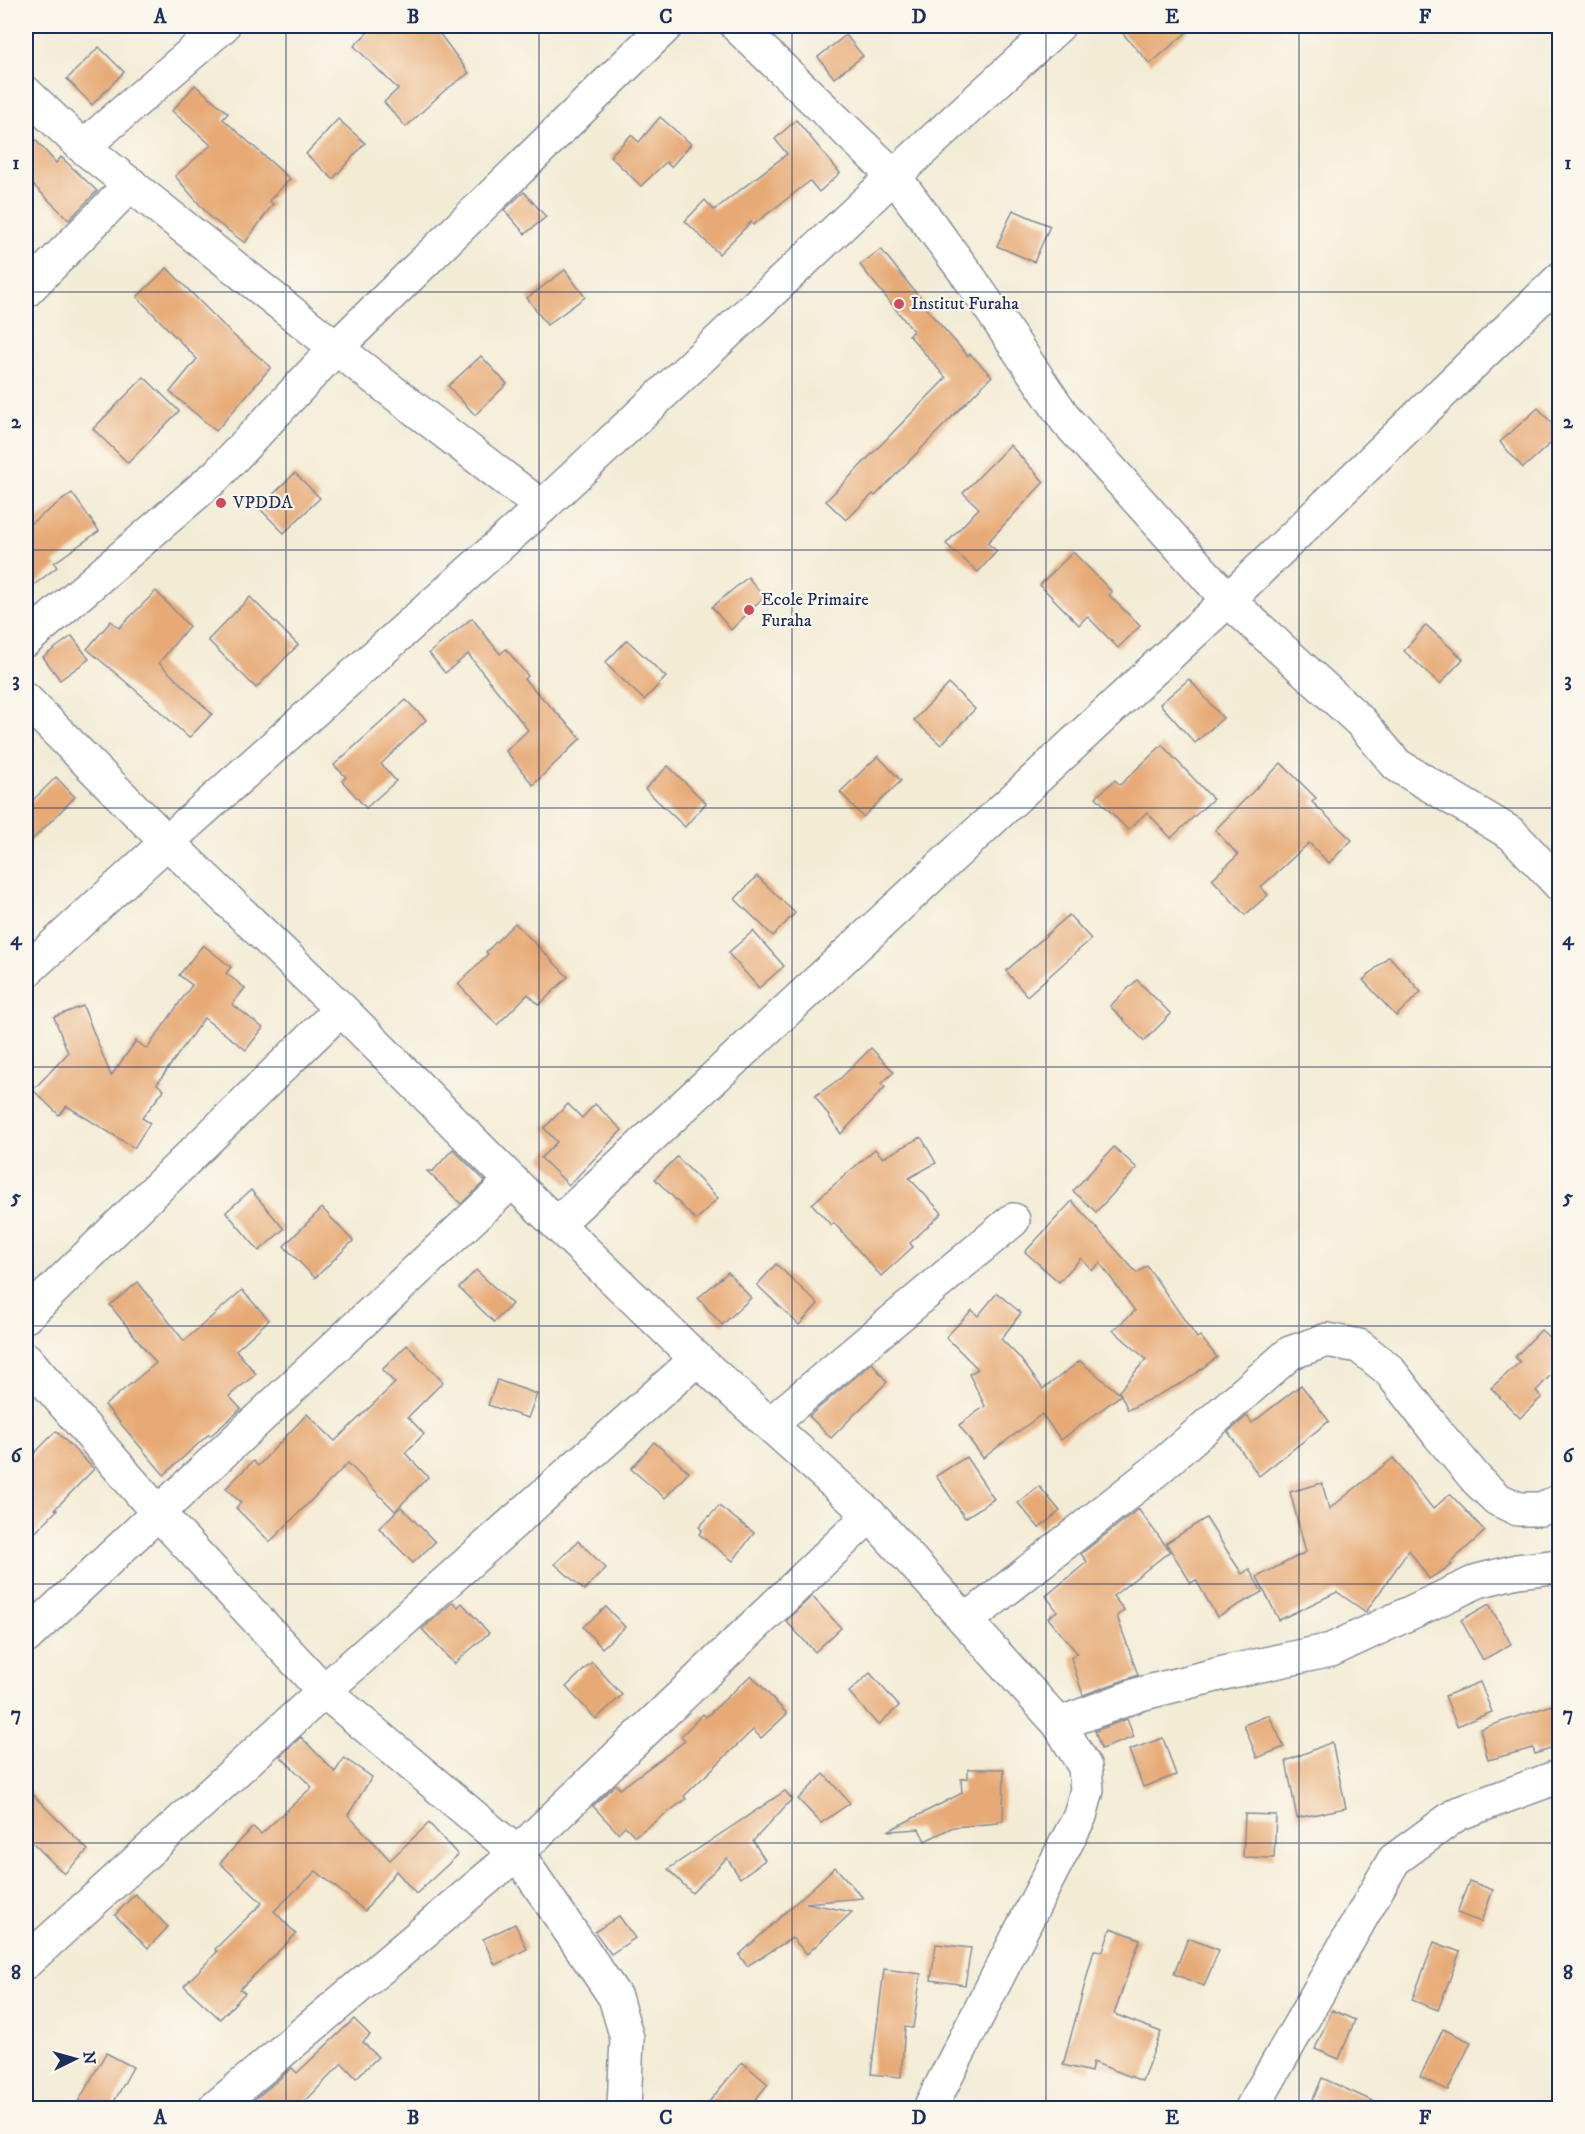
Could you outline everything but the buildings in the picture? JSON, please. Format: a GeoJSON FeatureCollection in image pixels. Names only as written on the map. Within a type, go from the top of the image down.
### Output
{"type":"FeatureCollection","features":[{"type":"Feature","properties":{"kind":"street"},"geometry":{"type":"LineString","coordinates":[[83,147],[224,26]]}},
{"type":"Feature","properties":{"kind":"street"},"geometry":{"type":"LineString","coordinates":[[26,640],[216,476],[336,348],[666,26]]}},
{"type":"Feature","properties":{"kind":"street"},"geometry":{"type":"LineString","coordinates":[[737,26],[894,176],[969,276],[1066,420],[1228,600],[1361,722],[1397,765],[1512,834],[1560,885]]}},
{"type":"Feature","properties":{"kind":"street"},"geometry":{"type":"LineString","coordinates":[[26,970],[542,507],[894,176],[1058,26]]}},
{"type":"Feature","properties":{"kind":"street"},"geometry":{"type":"LineString","coordinates":[[26,93],[83,147],[336,348],[542,507]]}},
{"type":"Feature","properties":{"kind":"street"},"geometry":{"type":"LineString","coordinates":[[26,291],[131,184]]}},
{"type":"Feature","properties":{"kind":"street"},"geometry":{"type":"LineString","coordinates":[[557,1224],[1228,600],[1560,279]]}},
{"type":"Feature","properties":{"kind":"street"},"geometry":{"type":"LineString","coordinates":[[26,700],[166,842],[341,1009],[512,1181],[698,1359],[870,1515],[1059,1724],[1085,1767],[1087,1790],[1080,1816],[930,2109]]}},
{"type":"Feature","properties":{"kind":"street"},"geometry":{"type":"LineString","coordinates":[[26,1316],[341,1009]]}},
{"type":"Feature","properties":{"kind":"street"},"geometry":{"type":"LineString","coordinates":[[26,1637],[512,1181]]}},
{"type":"Feature","properties":{"kind":"street"},"geometry":{"type":"LineString","coordinates":[[770,1424],[1013,1220]]}},
{"type":"Feature","properties":{"kind":"street"},"geometry":{"type":"LineString","coordinates":[[966,1621],[1154,1472],[1290,1353],[1327,1340],[1359,1346],[1389,1370],[1438,1435],[1477,1480],[1497,1499],[1518,1509],[1541,1509],[1560,1501]]}},
{"type":"Feature","properties":{"kind":"street"},"geometry":{"type":"LineString","coordinates":[[26,1359],[158,1513],[324,1690],[517,1853],[615,1997],[627,2038],[624,2109]]}},
{"type":"Feature","properties":{"kind":"street"},"geometry":{"type":"LineString","coordinates":[[26,1962],[324,1690],[698,1359]]}},
{"type":"Feature","properties":{"kind":"street"},"geometry":{"type":"LineString","coordinates":[[215,2109],[517,1853],[870,1515]]}},
{"type":"Feature","properties":{"kind":"street"},"geometry":{"type":"LineString","coordinates":[[1059,1724],[1140,1694],[1331,1650],[1478,1581],[1517,1571],[1560,1566]]}},
{"type":"Feature","properties":{"kind":"street"},"geometry":{"type":"LineString","coordinates":[[1252,2109],[1394,1860],[1457,1814],[1560,1776]]}},
{"type":"Feature","properties":{"kind":"place","name":"Institut Furaha"},"geometry":{"type":"Point","coordinates":[899,304]}},
{"type":"Feature","properties":{"kind":"place","name":"VPDDA"},"geometry":{"type":"Point","coordinates":[221,503]}},
{"type":"Feature","properties":{"kind":"place","name":"Ecole Primaire Furaha"},"geometry":{"type":"Point","coordinates":[749,610]}}]}
